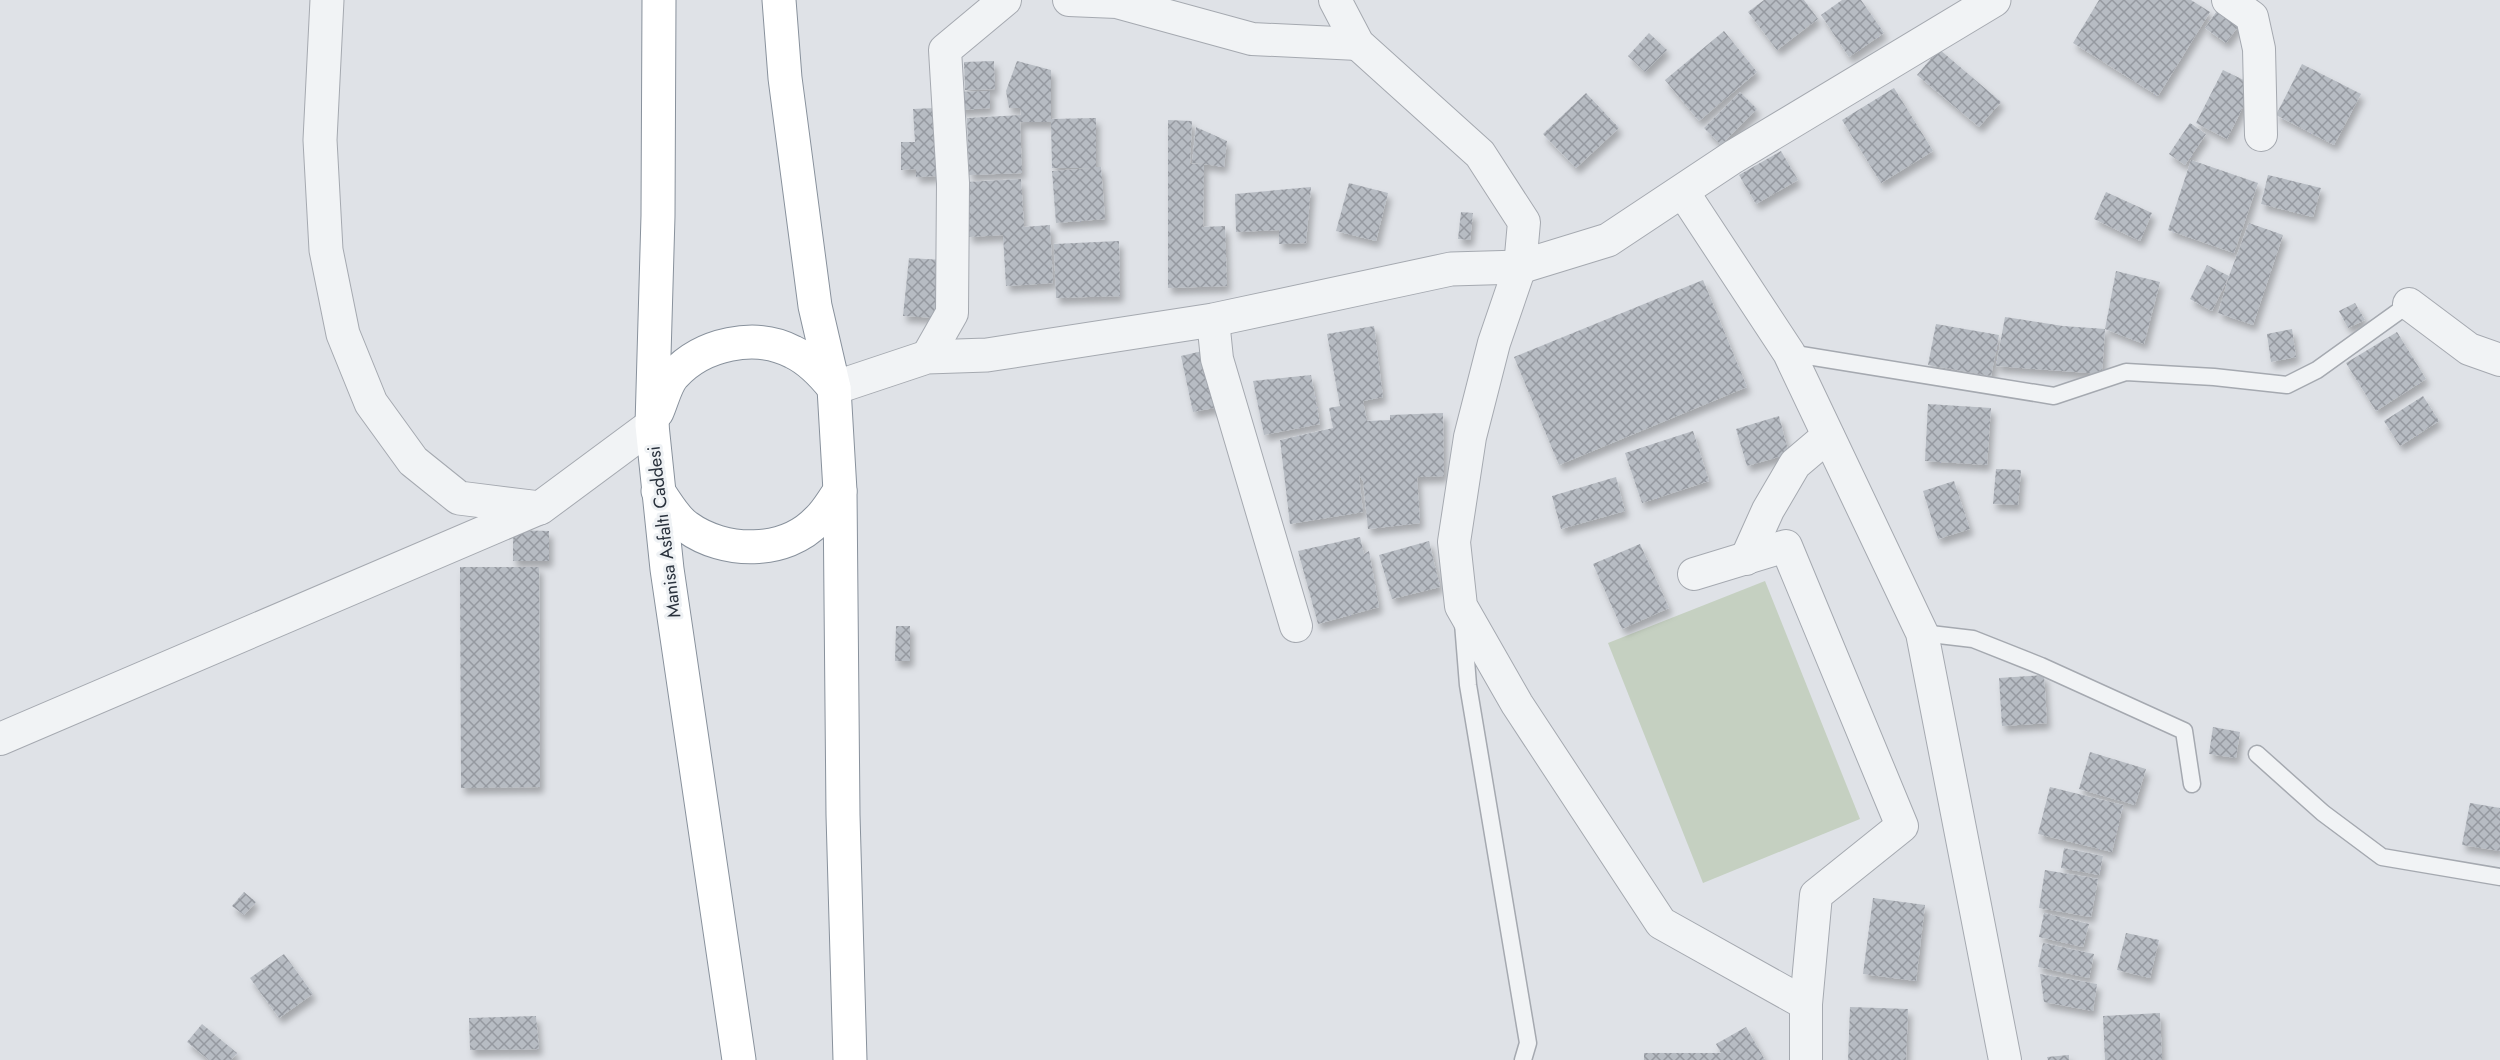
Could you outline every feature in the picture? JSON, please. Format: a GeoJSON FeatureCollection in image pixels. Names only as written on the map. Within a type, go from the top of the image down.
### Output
{"type":"FeatureCollection","features":[{"type":"Feature","properties":{"kind":"highway","name":"Manisa Asfaltı Caddesi"},"geometry":{"type":"LineString","coordinates":[[659,0],[658,216],[652,425],[658,491],[739,1060]]}},
{"type":"Feature","properties":{"kind":"highway"},"geometry":{"type":"LineString","coordinates":[[779,0],[785,78],[815,306],[834,388],[840,491],[843,815],[850,1060]]}},
{"type":"Feature","properties":{"kind":"highway"},"geometry":{"type":"LineString","coordinates":[[652,425],[672,376],[698,355],[728,344],[760,342],[792,351],[818,369],[834,388]]}},
{"type":"Feature","properties":{"kind":"highway"},"geometry":{"type":"LineString","coordinates":[[658,491],[685,526],[717,543],[752,548],[787,541],[817,522],[840,491]]}},
{"type":"Feature","properties":{"kind":"street"},"geometry":{"type":"LineString","coordinates":[[327,0],[320,140],[326,250],[343,334],[367,393],[413,461],[459,498],[540,508]]}},
{"type":"Feature","properties":{"kind":"street"},"geometry":{"type":"LineString","coordinates":[[927,357],[952,313],[952,183],[945,50],[1005,0]]}},
{"type":"Feature","properties":{"kind":"street"},"geometry":{"type":"LineString","coordinates":[[1069,0],[1117,2],[1252,39],[1358,44]]}},
{"type":"Feature","properties":{"kind":"street"},"geometry":{"type":"LineString","coordinates":[[1335,0],[1358,44],[1480,154],[1524,222],[1520,267],[1494,342],[1470,437],[1454,542],[1461,606],[1517,704],[1661,923],[1806,1004]]}},
{"type":"Feature","properties":{"kind":"street"},"geometry":{"type":"LineString","coordinates":[[834,388],[927,357],[987,355],[1213,320],[1451,269],[1520,267],[1608,240],[1690,188],[1732,157],[1995,0]]}},
{"type":"Feature","properties":{"kind":"street"},"geometry":{"type":"LineString","coordinates":[[2228,0],[2252,17],[2259,49],[2261,135]]}},
{"type":"Feature","properties":{"kind":"street"},"geometry":{"type":"LineString","coordinates":[[1690,188],[1789,353],[1922,633],[2005,1060]]}},
{"type":"Feature","properties":{"kind":"street"},"geometry":{"type":"LineString","coordinates":[[2409,304],[2469,349],[2500,360]]}},
{"type":"Feature","properties":{"kind":"street"},"geometry":{"type":"LineString","coordinates":[[1213,320],[1217,359],[1296,626]]}},
{"type":"Feature","properties":{"kind":"street"},"geometry":{"type":"LineString","coordinates":[[0,739],[540,508],[652,425]]}},
{"type":"Feature","properties":{"kind":"street"},"geometry":{"type":"LineString","coordinates":[[1746,559],[1768,510],[1795,464],[1828,436]]}},
{"type":"Feature","properties":{"kind":"street"},"geometry":{"type":"LineString","coordinates":[[1694,574],[1786,546],[1902,826],[1816,895],[1806,1004],[1806,1060]]}},
{"type":"Feature","properties":{"kind":"lane"},"geometry":{"type":"LineString","coordinates":[[1789,353],[2054,396],[2126,372],[2214,377],[2287,385],[2317,370],[2409,304]]}},
{"type":"Feature","properties":{"kind":"lane"},"geometry":{"type":"LineString","coordinates":[[1461,606],[1468,685],[1528,1043],[1523,1060]]}},
{"type":"Feature","properties":{"kind":"lane"},"geometry":{"type":"LineString","coordinates":[[1922,633],[1973,639],[2041,666],[2184,731],[2192,784]]}},
{"type":"Feature","properties":{"kind":"lane"},"geometry":{"type":"LineString","coordinates":[[2256,754],[2323,813],[2382,857],[2500,877]]}},
{"type":"Feature","properties":{"kind":"green space"},"geometry":{"type":"Polygon","coordinates":[[[1765,581],[1860,819],[1703,883],[1608,643],[1765,581]]]}},
{"type":"Feature","properties":{"kind":"building"},"geometry":{"type":"Polygon","coordinates":[[[1764,0],[1804,0],[1818,19],[1777,50],[1748,12],[1764,0]]]}},
{"type":"Feature","properties":{"kind":"building"},"geometry":{"type":"Polygon","coordinates":[[[1842,0],[1861,0],[1884,33],[1849,57],[1821,15],[1842,0]]]}},
{"type":"Feature","properties":{"kind":"building"},"geometry":{"type":"Polygon","coordinates":[[[2099,0],[2191,0],[2210,12],[2158,96],[2073,43],[2099,0]]]}},
{"type":"Feature","properties":{"kind":"building"},"geometry":{"type":"Polygon","coordinates":[[[2219,8],[2240,24],[2226,43],[2205,28],[2219,8]]]}},
{"type":"Feature","properties":{"kind":"building"},"geometry":{"type":"Polygon","coordinates":[[[1724,31],[1757,72],[1699,121],[1665,80],[1724,31]]]}},
{"type":"Feature","properties":{"kind":"building"},"geometry":{"type":"Polygon","coordinates":[[[1649,33],[1667,50],[1645,72],[1628,56],[1649,33]]]}},
{"type":"Feature","properties":{"kind":"building"},"geometry":{"type":"Polygon","coordinates":[[[1939,49],[2001,102],[1979,127],[1917,75],[1939,49]]]}},
{"type":"Feature","properties":{"kind":"building"},"geometry":{"type":"Polygon","coordinates":[[[994,61],[995,89],[965,90],[964,62],[994,61]]]}},
{"type":"Feature","properties":{"kind":"building"},"geometry":{"type":"Polygon","coordinates":[[[1017,61],[1051,70],[1051,119],[1096,118],[1096,167],[1101,167],[1105,219],[1056,223],[1052,171],[1092,168],[1052,168],[1051,122],[1020,122],[1022,173],[969,175],[967,118],[1021,115],[1020,108],[1009,108],[1006,91],[1017,61]]]}},
{"type":"Feature","properties":{"kind":"building"},"geometry":{"type":"Polygon","coordinates":[[[2302,64],[2361,94],[2334,145],[2276,115],[2302,64]]]}},
{"type":"Feature","properties":{"kind":"building"},"geometry":{"type":"Polygon","coordinates":[[[2223,70],[2254,85],[2227,139],[2196,123],[2223,70]]]}},
{"type":"Feature","properties":{"kind":"building"},"geometry":{"type":"Polygon","coordinates":[[[1894,88],[1933,151],[1881,183],[1842,120],[1894,88]]]}},
{"type":"Feature","properties":{"kind":"building"},"geometry":{"type":"Polygon","coordinates":[[[990,91],[990,108],[959,110],[954,92],[990,91]]]}},
{"type":"Feature","properties":{"kind":"building"},"geometry":{"type":"Polygon","coordinates":[[[1740,92],[1757,109],[1721,145],[1704,128],[1740,92]]]}},
{"type":"Feature","properties":{"kind":"building"},"geometry":{"type":"Polygon","coordinates":[[[1586,93],[1619,128],[1576,168],[1543,134],[1586,93]]]}},
{"type":"Feature","properties":{"kind":"building"},"geometry":{"type":"Polygon","coordinates":[[[935,108],[937,176],[916,177],[916,169],[901,170],[901,142],[915,142],[913,109],[935,108]]]}},
{"type":"Feature","properties":{"kind":"building"},"geometry":{"type":"Polygon","coordinates":[[[1168,120],[1192,121],[1190,164],[1204,164],[1203,227],[1225,226],[1227,286],[1168,288],[1168,120]]]}},
{"type":"Feature","properties":{"kind":"building"},"geometry":{"type":"Polygon","coordinates":[[[2190,123],[2206,134],[2185,165],[2169,154],[2190,123]]]}},
{"type":"Feature","properties":{"kind":"building"},"geometry":{"type":"Polygon","coordinates":[[[1196,127],[1227,141],[1224,167],[1192,163],[1196,127]]]}},
{"type":"Feature","properties":{"kind":"building"},"geometry":{"type":"Polygon","coordinates":[[[1781,151],[1798,180],[1756,204],[1739,175],[1781,151]]]}},
{"type":"Feature","properties":{"kind":"building"},"geometry":{"type":"Polygon","coordinates":[[[2191,160],[2258,183],[2234,253],[2168,230],[2191,160]]]}},
{"type":"Feature","properties":{"kind":"building"},"geometry":{"type":"Polygon","coordinates":[[[2268,175],[2321,188],[2313,217],[2261,204],[2268,175]]]}},
{"type":"Feature","properties":{"kind":"building"},"geometry":{"type":"Polygon","coordinates":[[[1021,179],[1024,227],[1050,225],[1053,283],[1006,286],[1003,235],[969,237],[966,182],[1021,179]]]}},
{"type":"Feature","properties":{"kind":"building"},"geometry":{"type":"Polygon","coordinates":[[[1349,183],[1388,193],[1376,241],[1336,231],[1349,183]]]}},
{"type":"Feature","properties":{"kind":"building"},"geometry":{"type":"Polygon","coordinates":[[[1311,187],[1306,243],[1279,244],[1279,230],[1236,232],[1235,194],[1311,187]]]}},
{"type":"Feature","properties":{"kind":"building"},"geometry":{"type":"Polygon","coordinates":[[[2106,192],[2152,213],[2140,241],[2094,219],[2106,192]]]}},
{"type":"Feature","properties":{"kind":"building"},"geometry":{"type":"Polygon","coordinates":[[[1461,212],[1473,213],[1470,240],[1458,239],[1461,212]]]}},
{"type":"Feature","properties":{"kind":"building"},"geometry":{"type":"Polygon","coordinates":[[[2249,223],[2283,235],[2253,325],[2218,313],[2249,223]]]}},
{"type":"Feature","properties":{"kind":"building"},"geometry":{"type":"Polygon","coordinates":[[[1119,241],[1120,296],[1056,298],[1054,244],[1119,241]]]}},
{"type":"Feature","properties":{"kind":"building"},"geometry":{"type":"Polygon","coordinates":[[[909,258],[943,260],[939,318],[903,316],[909,258]]]}},
{"type":"Feature","properties":{"kind":"building"},"geometry":{"type":"Polygon","coordinates":[[[2207,265],[2229,276],[2212,311],[2190,299],[2207,265]]]}},
{"type":"Feature","properties":{"kind":"building"},"geometry":{"type":"Polygon","coordinates":[[[2116,271],[2160,282],[2144,344],[2105,329],[2116,271]]]}},
{"type":"Feature","properties":{"kind":"building"},"geometry":{"type":"Polygon","coordinates":[[[1703,280],[1747,387],[1559,465],[1514,357],[1703,280]]]}},
{"type":"Feature","properties":{"kind":"building"},"geometry":{"type":"Polygon","coordinates":[[[2355,303],[2365,320],[2348,328],[2339,311],[2355,303]]]}},
{"type":"Feature","properties":{"kind":"building"},"geometry":{"type":"Polygon","coordinates":[[[2005,317],[2063,326],[2105,329],[2102,374],[1996,366],[2005,317]]]}},
{"type":"Feature","properties":{"kind":"building"},"geometry":{"type":"Polygon","coordinates":[[[1936,324],[1999,335],[1991,376],[1928,365],[1936,324]]]}},
{"type":"Feature","properties":{"kind":"building"},"geometry":{"type":"Polygon","coordinates":[[[1374,326],[1383,397],[1363,401],[1367,421],[1390,420],[1390,415],[1443,413],[1444,476],[1417,477],[1420,523],[1368,529],[1363,481],[1359,475],[1363,512],[1290,524],[1280,440],[1333,428],[1329,408],[1340,406],[1327,334],[1374,326]]]}},
{"type":"Feature","properties":{"kind":"building"},"geometry":{"type":"Polygon","coordinates":[[[2292,329],[2296,357],[2271,362],[2267,334],[2292,329]]]}},
{"type":"Feature","properties":{"kind":"building"},"geometry":{"type":"Polygon","coordinates":[[[2397,332],[2426,379],[2376,411],[2346,363],[2397,332]]]}},
{"type":"Feature","properties":{"kind":"building"},"geometry":{"type":"Polygon","coordinates":[[[1207,350],[1219,407],[1193,412],[1181,356],[1207,350]]]}},
{"type":"Feature","properties":{"kind":"building"},"geometry":{"type":"Polygon","coordinates":[[[1311,375],[1320,424],[1264,435],[1253,381],[1311,375]]]}},
{"type":"Feature","properties":{"kind":"building"},"geometry":{"type":"Polygon","coordinates":[[[2423,396],[2439,421],[2400,446],[2384,421],[2423,396]]]}},
{"type":"Feature","properties":{"kind":"building"},"geometry":{"type":"Polygon","coordinates":[[[1928,404],[1991,408],[1987,465],[1925,461],[1928,404]]]}},
{"type":"Feature","properties":{"kind":"building"},"geometry":{"type":"Polygon","coordinates":[[[1779,416],[1789,454],[1747,466],[1736,429],[1779,416]]]}},
{"type":"Feature","properties":{"kind":"building"},"geometry":{"type":"Polygon","coordinates":[[[1693,431],[1709,481],[1642,503],[1625,453],[1693,431]]]}},
{"type":"Feature","properties":{"kind":"building"},"geometry":{"type":"Polygon","coordinates":[[[1996,469],[2021,470],[2018,505],[1993,504],[1996,469]]]}},
{"type":"Feature","properties":{"kind":"building"},"geometry":{"type":"Polygon","coordinates":[[[1616,477],[1625,511],[1561,529],[1552,496],[1616,477]]]}},
{"type":"Feature","properties":{"kind":"building"},"geometry":{"type":"Polygon","coordinates":[[[1954,481],[1970,529],[1938,539],[1923,491],[1954,481]]]}},
{"type":"Feature","properties":{"kind":"building"},"geometry":{"type":"Polygon","coordinates":[[[513,530],[549,531],[549,561],[513,561],[513,530]]]}},
{"type":"Feature","properties":{"kind":"building"},"geometry":{"type":"Polygon","coordinates":[[[1360,537],[1364,554],[1369,551],[1379,607],[1318,624],[1298,551],[1360,537]]]}},
{"type":"Feature","properties":{"kind":"building"},"geometry":{"type":"Polygon","coordinates":[[[1429,541],[1440,587],[1392,599],[1379,555],[1429,541]]]}},
{"type":"Feature","properties":{"kind":"building"},"geometry":{"type":"Polygon","coordinates":[[[1640,544],[1669,608],[1622,629],[1593,564],[1640,544]]]}},
{"type":"Feature","properties":{"kind":"building"},"geometry":{"type":"Polygon","coordinates":[[[460,567],[539,567],[540,787],[461,788],[460,567]]]}},
{"type":"Feature","properties":{"kind":"building"},"geometry":{"type":"Polygon","coordinates":[[[896,626],[910,626],[910,661],[895,661],[896,626]]]}},
{"type":"Feature","properties":{"kind":"building"},"geometry":{"type":"Polygon","coordinates":[[[2044,675],[2047,723],[2002,726],[1999,678],[2044,675]]]}},
{"type":"Feature","properties":{"kind":"building"},"geometry":{"type":"Polygon","coordinates":[[[2213,727],[2240,732],[2236,758],[2209,754],[2213,727]]]}},
{"type":"Feature","properties":{"kind":"building"},"geometry":{"type":"Polygon","coordinates":[[[2090,752],[2146,769],[2135,805],[2079,789],[2090,752]]]}},
{"type":"Feature","properties":{"kind":"building"},"geometry":{"type":"Polygon","coordinates":[[[2050,787],[2123,805],[2112,852],[2038,834],[2050,787]]]}},
{"type":"Feature","properties":{"kind":"building"},"geometry":{"type":"Polygon","coordinates":[[[2470,803],[2500,808],[2500,851],[2462,845],[2470,803]]]}},
{"type":"Feature","properties":{"kind":"building"},"geometry":{"type":"Polygon","coordinates":[[[2064,848],[2103,856],[2099,875],[2061,868],[2064,848]]]}},
{"type":"Feature","properties":{"kind":"building"},"geometry":{"type":"Polygon","coordinates":[[[2045,870],[2098,879],[2091,917],[2039,908],[2045,870]]]}},
{"type":"Feature","properties":{"kind":"building"},"geometry":{"type":"Polygon","coordinates":[[[244,892],[256,902],[244,915],[232,906],[244,892]]]}},
{"type":"Feature","properties":{"kind":"building"},"geometry":{"type":"Polygon","coordinates":[[[1873,898],[1925,905],[1916,981],[1863,974],[1873,898]]]}},
{"type":"Feature","properties":{"kind":"building"},"geometry":{"type":"Polygon","coordinates":[[[2044,913],[2089,924],[2083,947],[2039,937],[2044,913]]]}},
{"type":"Feature","properties":{"kind":"building"},"geometry":{"type":"Polygon","coordinates":[[[2126,933],[2159,940],[2150,978],[2117,970],[2126,933]]]}},
{"type":"Feature","properties":{"kind":"building"},"geometry":{"type":"Polygon","coordinates":[[[2043,943],[2094,954],[2089,978],[2038,967],[2043,943]]]}},
{"type":"Feature","properties":{"kind":"building"},"geometry":{"type":"Polygon","coordinates":[[[284,954],[313,994],[279,1018],[250,978],[284,954]]]}},
{"type":"Feature","properties":{"kind":"building"},"geometry":{"type":"Polygon","coordinates":[[[2040,974],[2097,984],[2093,1011],[2044,1002],[2040,974]]]}},
{"type":"Feature","properties":{"kind":"building"},"geometry":{"type":"Polygon","coordinates":[[[1850,1007],[1908,1009],[1906,1060],[1848,1060],[1850,1007]]]}},
{"type":"Feature","properties":{"kind":"building"},"geometry":{"type":"Polygon","coordinates":[[[2160,1013],[2162,1060],[2105,1060],[2103,1016],[2160,1013]]]}},
{"type":"Feature","properties":{"kind":"building"},"geometry":{"type":"Polygon","coordinates":[[[536,1016],[539,1049],[470,1050],[469,1018],[536,1016]]]}},
{"type":"Feature","properties":{"kind":"building"},"geometry":{"type":"Polygon","coordinates":[[[202,1024],[237,1053],[231,1060],[209,1060],[187,1042],[202,1024]]]}},
{"type":"Feature","properties":{"kind":"building"},"geometry":{"type":"Polygon","coordinates":[[[1746,1027],[1765,1060],[1644,1060],[1644,1053],[1721,1053],[1716,1044],[1746,1027]]]}},
{"type":"Feature","properties":{"kind":"building"},"geometry":{"type":"Polygon","coordinates":[[[2069,1055],[2069,1060],[2048,1060],[2047,1057],[2069,1055]]]}}]}
